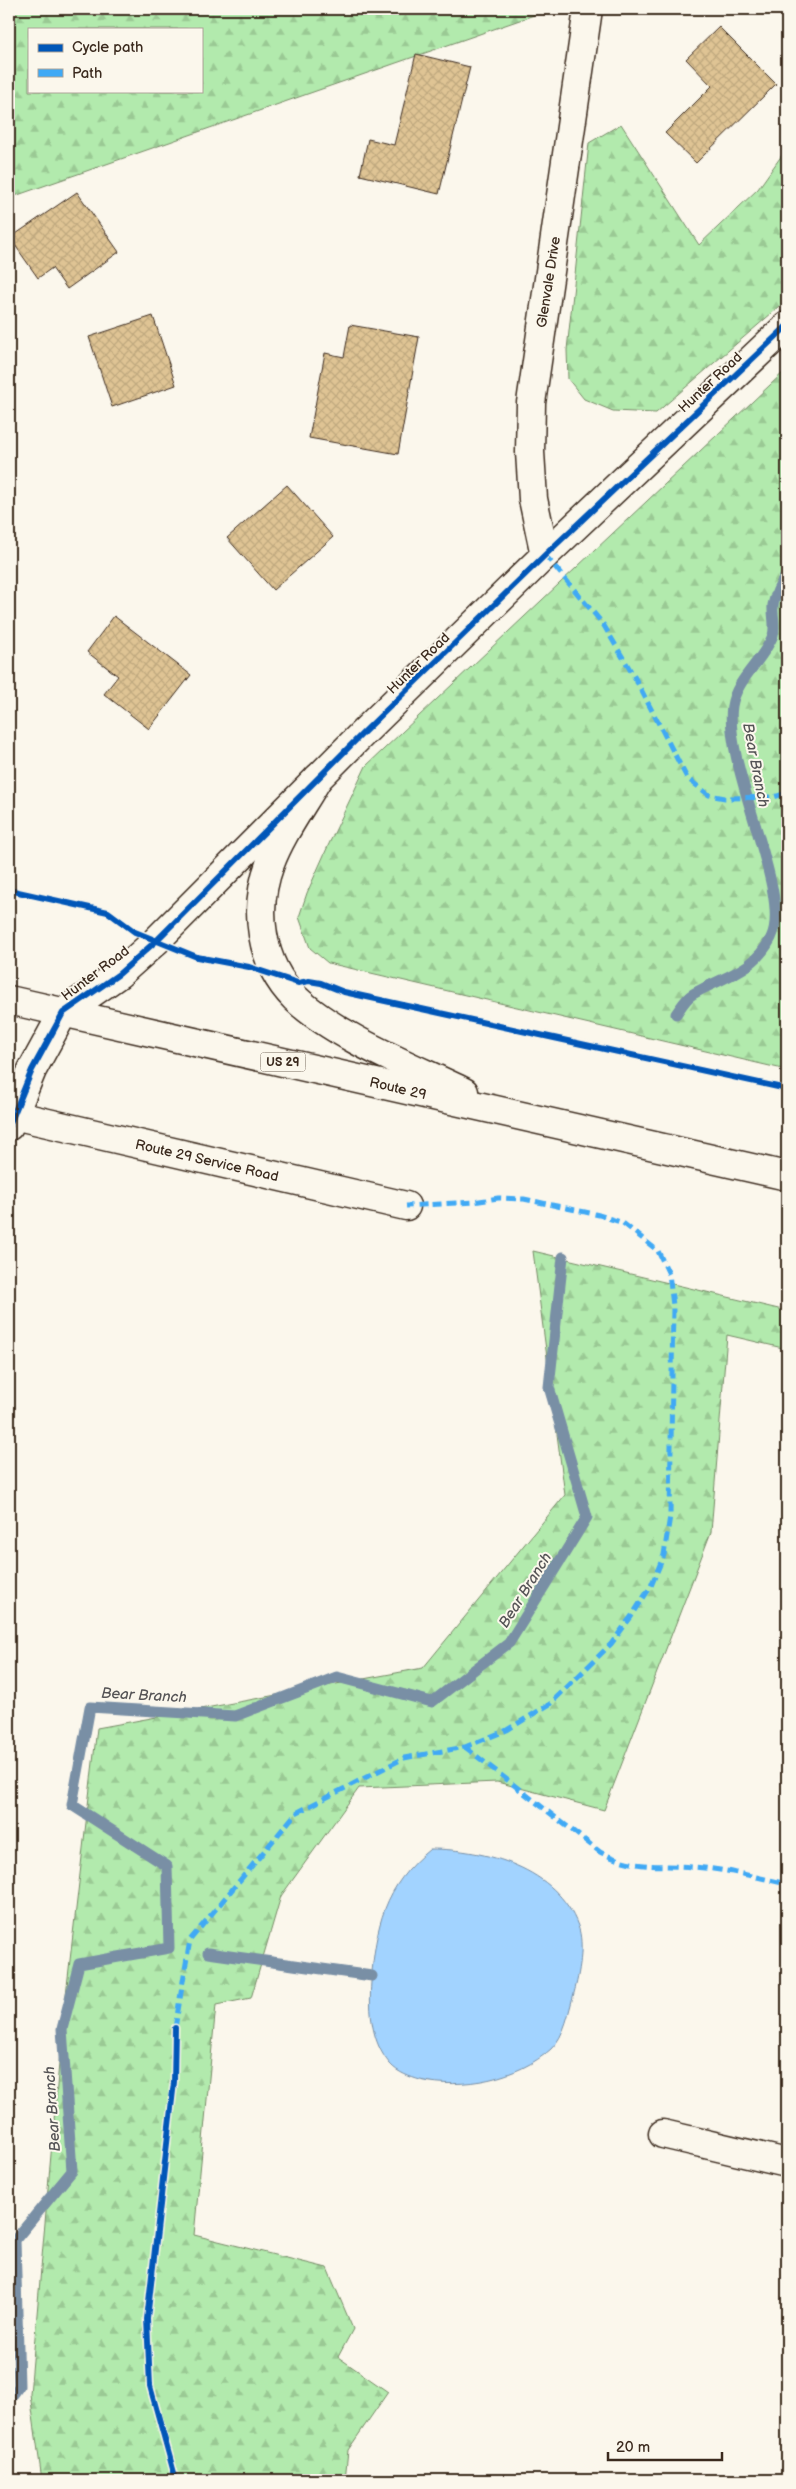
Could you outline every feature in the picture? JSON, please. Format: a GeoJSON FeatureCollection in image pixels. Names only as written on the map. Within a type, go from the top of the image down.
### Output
{"type":"FeatureCollection","features":[{"type":"Feature","properties":{"kind":"street","name":"Glenvale Drive"},"geometry":{"type":"LineString","coordinates":[[544,556],[533,499],[530,452],[531,403],[588,9]]}},
{"type":"Feature","properties":{"kind":"street","name":"Hunter Road"},"geometry":{"type":"LineString","coordinates":[[63,1013],[119,974],[156,941],[318,778],[544,556],[787,326]]}},
{"type":"Feature","properties":{"kind":"street"},"geometry":{"type":"LineString","coordinates":[[318,778],[270,864],[263,888],[260,916],[263,941],[279,978],[295,998],[344,1033],[503,1112]]}},
{"type":"Feature","properties":{"kind":"street","name":"Route 29"},"geometry":{"type":"LineString","coordinates":[[9,1000],[787,1176]]}},
{"type":"Feature","properties":{"kind":"street"},"geometry":{"type":"LineString","coordinates":[[10,1118],[32,1070],[63,1013]]}},
{"type":"Feature","properties":{"kind":"street","name":"Route 29 Service Road"},"geometry":{"type":"LineString","coordinates":[[10,1118],[406,1206]]}},
{"type":"Feature","properties":{"kind":"street"},"geometry":{"type":"LineString","coordinates":[[663,2134],[787,2163]]}},
{"type":"Feature","properties":{"kind":"green space"},"geometry":{"type":"Polygon","coordinates":[[[9,9],[535,9],[534,15],[9,198],[9,9]]]}},
{"type":"Feature","properties":{"kind":"green space"},"geometry":{"type":"Polygon","coordinates":[[[621,124],[699,245],[758,189],[787,148],[787,300],[656,413],[613,411],[584,399],[568,379],[567,350],[589,143],[621,124]]]}},
{"type":"Feature","properties":{"kind":"green space"},"geometry":{"type":"Polygon","coordinates":[[[787,369],[787,1070],[328,963],[310,948],[299,917],[307,893],[366,766],[787,369]]]}},
{"type":"Feature","properties":{"kind":"green space"},"geometry":{"type":"Polygon","coordinates":[[[533,1251],[787,1311],[787,1349],[727,1335],[711,1532],[604,1810],[497,1782],[359,1788],[281,1896],[251,1998],[216,2005],[194,2235],[327,2268],[353,2329],[338,2357],[388,2392],[348,2450],[345,2480],[42,2480],[30,2394],[62,2029],[97,1728],[423,1668],[565,1495],[533,1251]]]}},
{"type":"Feature","properties":{"kind":"water"},"geometry":{"type":"Polygon","coordinates":[[[430,1849],[473,1853],[517,1866],[536,1876],[554,1890],[568,1906],[578,1926],[581,1942],[579,1969],[568,2015],[560,2037],[551,2049],[538,2059],[506,2075],[489,2080],[454,2084],[420,2080],[404,2074],[393,2067],[384,2055],[375,2036],[371,2015],[370,1993],[376,1943],[385,1908],[402,1878],[414,1863],[430,1849]]]}},
{"type":"Feature","properties":{"kind":"building"},"geometry":{"type":"Polygon","coordinates":[[[719,27],[776,84],[696,163],[665,133],[712,86],[686,59],[719,27]]]}},
{"type":"Feature","properties":{"kind":"building"},"geometry":{"type":"Polygon","coordinates":[[[416,54],[470,67],[439,194],[360,175],[368,139],[394,145],[416,54]]]}},
{"type":"Feature","properties":{"kind":"building"},"geometry":{"type":"Polygon","coordinates":[[[77,192],[119,252],[67,289],[52,268],[38,278],[10,238],[77,192]]]}},
{"type":"Feature","properties":{"kind":"building"},"geometry":{"type":"Polygon","coordinates":[[[153,316],[176,385],[112,407],[89,337],[153,316]]]}},
{"type":"Feature","properties":{"kind":"building"},"geometry":{"type":"Polygon","coordinates":[[[350,325],[419,337],[398,454],[309,438],[325,353],[344,357],[350,325]]]}},
{"type":"Feature","properties":{"kind":"building"},"geometry":{"type":"Polygon","coordinates":[[[287,485],[333,537],[273,590],[227,538],[287,485]]]}},
{"type":"Feature","properties":{"kind":"building"},"geometry":{"type":"Polygon","coordinates":[[[114,616],[191,675],[149,729],[104,694],[118,676],[87,652],[114,616]]]}},
{"type":"Feature","properties":{"kind":"waterway","name":"Bear Branch"},"geometry":{"type":"LineString","coordinates":[[676,1014],[693,994],[736,972],[755,959],[764,950],[771,938],[775,918],[773,892],[737,762],[732,731],[732,706],[744,678],[763,653],[773,635],[774,601],[787,574]]}},
{"type":"Feature","properties":{"kind":"waterway","name":"Bear Branch"},"geometry":{"type":"LineString","coordinates":[[9,2400],[19,2386],[15,2240],[72,2171],[62,2029],[79,1964],[169,1948],[167,1866],[72,1805],[90,1707],[235,1716],[337,1677],[432,1702],[509,1643],[587,1517],[549,1387],[563,1257]]}},
{"type":"Feature","properties":{"kind":"waterway"},"geometry":{"type":"LineString","coordinates":[[208,1953],[372,1976]]}},
{"type":"Feature","properties":{"kind":"marked path"},"geometry":{"type":"LineString","coordinates":[[545,555],[603,624],[635,678],[687,778],[709,795],[725,798],[774,797],[787,793]]}},
{"type":"Feature","properties":{"kind":"marked path"},"geometry":{"type":"LineString","coordinates":[[175,2028],[190,1940],[296,1813],[404,1758],[465,1747],[507,1730],[550,1704],[611,1644],[651,1586],[664,1555],[670,1516],[673,1305],[669,1274],[658,1251],[623,1223],[599,1215],[524,1199],[498,1198],[474,1202],[406,1206]]}},
{"type":"Feature","properties":{"kind":"marked path"},"geometry":{"type":"LineString","coordinates":[[465,1747],[600,1852],[613,1858],[635,1864],[717,1870],[787,1884]]}},
{"type":"Feature","properties":{"kind":"cycle path"},"geometry":{"type":"LineString","coordinates":[[9,1126],[32,1070],[63,1013],[119,974],[156,941],[363,733],[545,555],[787,326]]}},
{"type":"Feature","properties":{"kind":"cycle path"},"geometry":{"type":"LineString","coordinates":[[9,890],[108,912],[135,932],[197,957],[249,967],[298,983],[309,981],[321,983],[344,992],[787,1089]]}},
{"type":"Feature","properties":{"kind":"cycle path"},"geometry":{"type":"LineString","coordinates":[[175,2028],[174,2082],[147,2319],[150,2386],[176,2480]]}}]}
